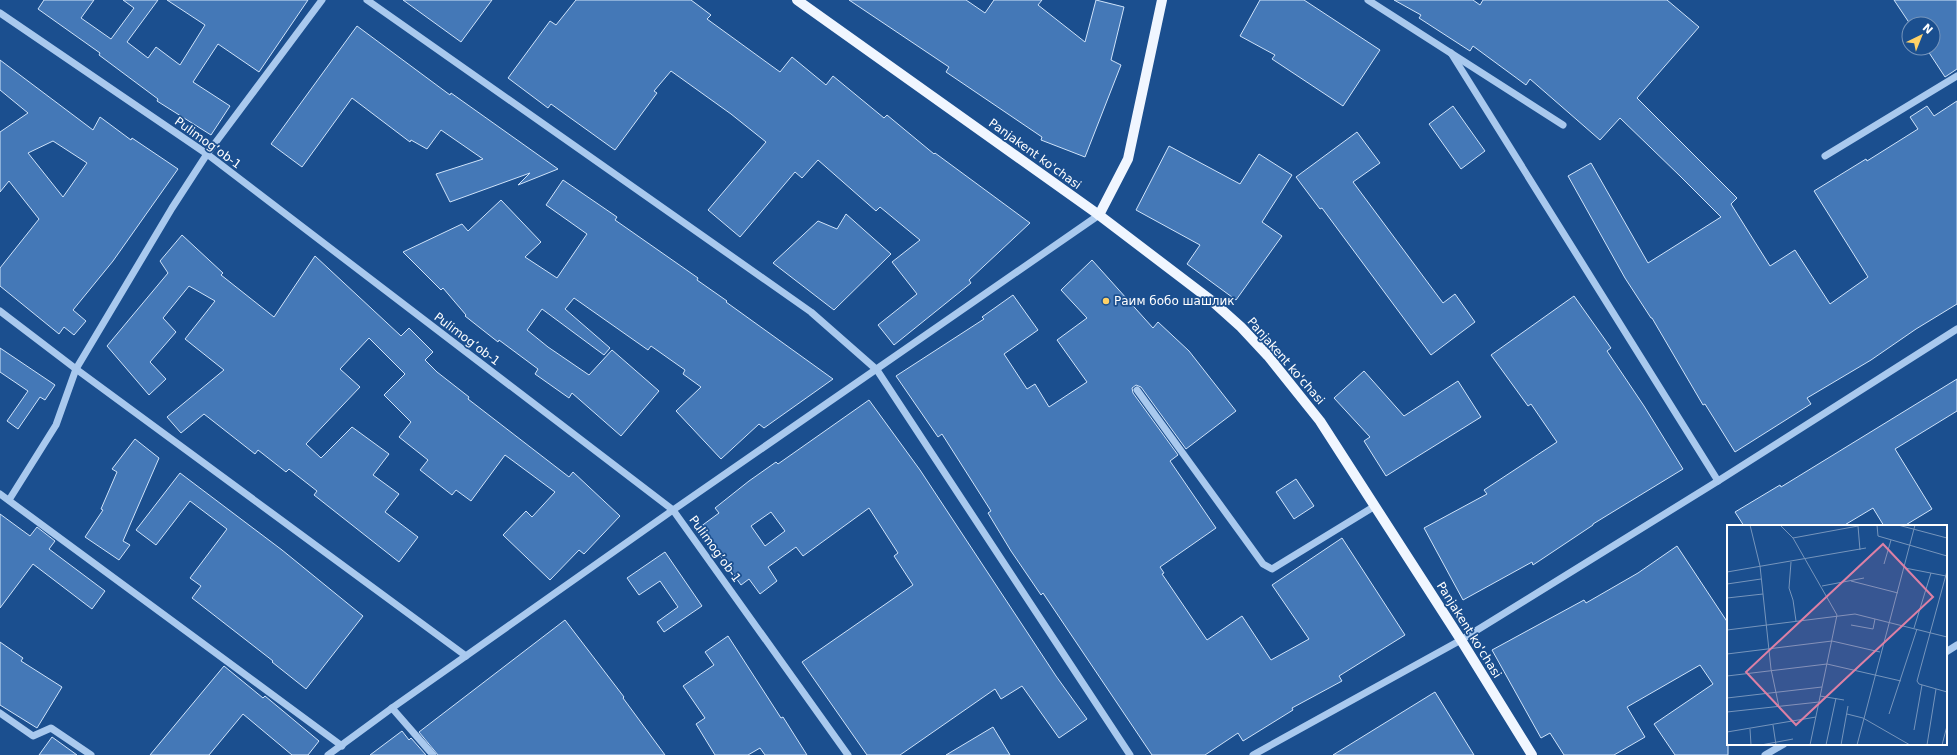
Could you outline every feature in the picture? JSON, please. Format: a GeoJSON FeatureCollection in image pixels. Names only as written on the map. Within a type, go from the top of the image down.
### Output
{"type":"FeatureCollection","features":[{"type":"Feature","properties":{"kind":"main road","name":"Panjakent ko'chasi"},"geometry":{"type":"LineString","coordinates":[[797,0],[1099,215],[1212,301],[1241,327],[1290,382],[1320,421],[1461,640],[1532,755]]}},
{"type":"Feature","properties":{"kind":"main road"},"geometry":{"type":"LineString","coordinates":[[1099,215],[1128,159],[1162,0]]}},
{"type":"Feature","properties":{"kind":"street"},"geometry":{"type":"LineString","coordinates":[[9,500],[56,425],[76,369],[172,208],[207,154],[322,0]]}},
{"type":"Feature","properties":{"kind":"street"},"geometry":{"type":"LineString","coordinates":[[367,0],[811,312],[876,370],[1130,755]]}},
{"type":"Feature","properties":{"kind":"street"},"geometry":{"type":"LineString","coordinates":[[1368,0],[1563,125]]}},
{"type":"Feature","properties":{"kind":"street","name":"Pulimog’ob-1"},"geometry":{"type":"LineString","coordinates":[[0,13],[207,154],[674,510],[848,755]]}},
{"type":"Feature","properties":{"kind":"street"},"geometry":{"type":"LineString","coordinates":[[1451,53],[1718,481]]}},
{"type":"Feature","properties":{"kind":"street"},"geometry":{"type":"LineString","coordinates":[[1825,156],[1957,76]]}},
{"type":"Feature","properties":{"kind":"street"},"geometry":{"type":"LineString","coordinates":[[328,755],[392,708],[674,510],[1099,215]]}},
{"type":"Feature","properties":{"kind":"street"},"geometry":{"type":"LineString","coordinates":[[0,311],[76,369],[466,656]]}},
{"type":"Feature","properties":{"kind":"street"},"geometry":{"type":"LineString","coordinates":[[1253,755],[1461,640],[1956,333]]}},
{"type":"Feature","properties":{"kind":"street"},"geometry":{"type":"LineString","coordinates":[[1137,390],[1263,564],[1272,569],[1375,506]]}},
{"type":"Feature","properties":{"kind":"street"},"geometry":{"type":"LineString","coordinates":[[0,494],[342,746]]}},
{"type":"Feature","properties":{"kind":"street"},"geometry":{"type":"LineString","coordinates":[[1947,651],[1957,645]]}},
{"type":"Feature","properties":{"kind":"street"},"geometry":{"type":"LineString","coordinates":[[392,708],[433,755]]}},
{"type":"Feature","properties":{"kind":"street"},"geometry":{"type":"LineString","coordinates":[[0,714],[33,736],[51,728],[91,755]]}},
{"type":"Feature","properties":{"kind":"street"},"geometry":{"type":"LineString","coordinates":[[1765,755],[1782,745]]}},
{"type":"Feature","properties":{"kind":"building"},"geometry":{"type":"Polygon","coordinates":[[[44,0],[94,0],[81,18],[111,39],[134,8],[123,0],[158,0],[127,42],[148,58],[156,47],[180,65],[205,25],[167,0],[308,0],[259,72],[218,44],[193,82],[230,106],[211,135],[157,101],[158,99],[99,55],[100,53],[38,9],[44,0]]]}},
{"type":"Feature","properties":{"kind":"building"},"geometry":{"type":"Polygon","coordinates":[[[403,0],[492,0],[461,42],[403,0]]]}},
{"type":"Feature","properties":{"kind":"building"},"geometry":{"type":"Polygon","coordinates":[[[576,0],[691,0],[711,15],[707,19],[780,72],[792,57],[826,85],[833,76],[884,118],[887,115],[934,154],[935,153],[1030,223],[969,280],[971,283],[894,345],[878,325],[917,294],[892,262],[920,240],[880,207],[876,211],[818,160],[802,178],[795,172],[740,237],[708,210],[766,142],[731,114],[671,71],[654,91],[657,93],[615,150],[551,104],[548,108],[508,78],[550,21],[556,25],[576,0]]]}},
{"type":"Feature","properties":{"kind":"building"},"geometry":{"type":"Polygon","coordinates":[[[849,0],[966,0],[985,13],[994,0],[1042,0],[1038,5],[1085,42],[1096,0],[1124,7],[1111,60],[1121,65],[1085,157],[1041,140],[1042,137],[946,72],[949,67],[849,0]]]}},
{"type":"Feature","properties":{"kind":"building"},"geometry":{"type":"Polygon","coordinates":[[[1260,0],[1304,0],[1380,50],[1343,106],[1272,59],[1275,55],[1240,36],[1260,0]]]}},
{"type":"Feature","properties":{"kind":"building"},"geometry":{"type":"Polygon","coordinates":[[[1394,0],[1473,0],[1480,5],[1483,0],[1667,0],[1699,27],[1637,98],[1737,198],[1731,204],[1770,266],[1795,250],[1830,304],[1868,277],[1814,191],[1866,159],[1867,161],[1918,129],[1910,117],[1927,106],[1934,116],[1957,101],[1957,304],[1916,329],[1871,360],[1807,398],[1811,404],[1735,452],[1705,404],[1703,405],[1652,318],[1625,278],[1568,176],[1591,163],[1648,263],[1721,217],[1620,118],[1600,140],[1530,79],[1526,85],[1473,46],[1470,51],[1419,18],[1421,15],[1394,0]]]}},
{"type":"Feature","properties":{"kind":"building"},"geometry":{"type":"Polygon","coordinates":[[[1894,0],[1957,0],[1957,69],[1945,77],[1931,56],[1941,56],[1941,16],[1905,16],[1894,0]]]}},
{"type":"Feature","properties":{"kind":"building"},"geometry":{"type":"Polygon","coordinates":[[[357,26],[450,95],[451,93],[558,169],[518,185],[530,173],[450,202],[436,174],[483,159],[441,130],[427,149],[411,140],[410,142],[352,98],[302,167],[271,144],[357,26]]]}},
{"type":"Feature","properties":{"kind":"building"},"geometry":{"type":"Polygon","coordinates":[[[0,60],[93,130],[100,117],[131,140],[132,138],[178,169],[113,261],[73,310],[86,321],[74,335],[64,327],[59,334],[0,286],[0,268],[39,219],[9,181],[0,192],[0,132],[28,113],[0,90],[0,60]],[[53,141],[28,153],[63,197],[87,163],[53,141]]]}},
{"type":"Feature","properties":{"kind":"building"},"geometry":{"type":"Polygon","coordinates":[[[1453,106],[1485,151],[1461,169],[1429,124],[1453,106]]]}},
{"type":"Feature","properties":{"kind":"building"},"geometry":{"type":"Polygon","coordinates":[[[1357,132],[1380,163],[1353,182],[1443,303],[1455,294],[1475,322],[1431,355],[1322,208],[1320,209],[1296,177],[1357,132]]]}},
{"type":"Feature","properties":{"kind":"building"},"geometry":{"type":"Polygon","coordinates":[[[1169,146],[1240,184],[1259,154],[1292,175],[1262,222],[1282,236],[1236,300],[1187,264],[1200,245],[1136,210],[1169,146]]]}},
{"type":"Feature","properties":{"kind":"building"},"geometry":{"type":"Polygon","coordinates":[[[563,180],[617,217],[615,220],[698,278],[697,280],[727,301],[726,302],[833,379],[764,428],[759,424],[721,459],[676,411],[701,387],[683,374],[685,370],[651,346],[648,350],[574,298],[565,309],[610,348],[604,355],[542,309],[527,330],[548,347],[589,375],[612,350],[659,391],[621,436],[572,393],[569,398],[535,374],[538,369],[499,340],[498,342],[465,316],[466,315],[443,288],[441,290],[403,252],[462,224],[468,231],[501,200],[541,242],[525,257],[557,278],[587,234],[546,205],[563,180]]]}},
{"type":"Feature","properties":{"kind":"building"},"geometry":{"type":"Polygon","coordinates":[[[846,214],[891,254],[834,310],[773,263],[818,221],[837,229],[846,214]]]}},
{"type":"Feature","properties":{"kind":"building"},"geometry":{"type":"Polygon","coordinates":[[[182,235],[223,273],[221,275],[274,317],[315,256],[401,336],[409,328],[433,352],[425,360],[437,372],[469,397],[468,399],[569,477],[573,472],[620,516],[584,554],[579,550],[550,580],[503,535],[526,511],[532,517],[555,492],[505,455],[471,501],[456,490],[452,495],[420,470],[428,460],[399,437],[411,422],[384,395],[405,374],[369,338],[340,369],[360,387],[306,444],[321,458],[352,427],[389,454],[373,475],[399,494],[385,512],[418,537],[399,562],[314,495],[317,491],[289,469],[286,472],[258,450],[255,454],[204,414],[181,433],[167,417],[224,370],[185,339],[215,301],[189,286],[163,318],[176,332],[150,362],[166,379],[149,395],[107,346],[168,273],[160,261],[182,235]]]}},
{"type":"Feature","properties":{"kind":"building"},"geometry":{"type":"Polygon","coordinates":[[[1092,260],[1153,328],[1158,322],[1189,351],[1236,411],[1186,449],[1141,387],[1136,385],[1132,388],[1133,393],[1178,455],[1170,461],[1216,528],[1160,567],[1164,573],[1162,574],[1207,640],[1242,616],[1271,660],[1309,639],[1272,585],[1342,538],[1405,635],[1339,676],[1342,681],[1292,708],[1293,710],[1243,741],[1238,733],[1205,755],[1152,755],[1043,593],[1041,595],[1011,551],[988,513],[991,511],[942,434],[938,437],[896,376],[984,319],[982,317],[1013,295],[1038,330],[1004,354],[1027,389],[1035,384],[1049,407],[1087,382],[1057,340],[1087,318],[1061,290],[1092,260]]]}},
{"type":"Feature","properties":{"kind":"building"},"geometry":{"type":"Polygon","coordinates":[[[1574,296],[1611,348],[1607,351],[1644,406],[1683,469],[1593,524],[1533,565],[1532,562],[1463,600],[1424,528],[1487,494],[1484,490],[1557,442],[1531,404],[1528,406],[1491,355],[1574,296]]]}},
{"type":"Feature","properties":{"kind":"building"},"geometry":{"type":"Polygon","coordinates":[[[0,348],[55,385],[45,400],[40,397],[18,429],[7,421],[28,391],[0,372],[0,348]]]}},
{"type":"Feature","properties":{"kind":"building"},"geometry":{"type":"Polygon","coordinates":[[[1364,371],[1404,416],[1458,381],[1481,417],[1386,476],[1364,441],[1370,437],[1334,398],[1364,371]]]}},
{"type":"Feature","properties":{"kind":"building"},"geometry":{"type":"Polygon","coordinates":[[[1957,379],[1957,411],[1895,449],[1932,509],[1906,525],[1883,525],[1873,508],[1845,525],[1743,525],[1735,512],[1780,485],[1781,487],[1957,379]]]}},
{"type":"Feature","properties":{"kind":"building"},"geometry":{"type":"Polygon","coordinates":[[[869,400],[920,470],[1056,676],[1087,719],[1059,738],[1022,686],[1001,699],[995,689],[900,755],[867,755],[802,662],[913,585],[894,556],[898,553],[869,508],[803,556],[796,547],[768,567],[777,581],[760,594],[749,579],[741,585],[700,527],[719,513],[715,508],[776,462],[778,464],[869,400]],[[771,512],[751,526],[765,546],[785,531],[771,512]]]}},
{"type":"Feature","properties":{"kind":"building"},"geometry":{"type":"Polygon","coordinates":[[[135,439],[159,458],[123,541],[130,545],[119,560],[85,537],[103,510],[101,509],[117,472],[112,469],[135,439]]]}},
{"type":"Feature","properties":{"kind":"building"},"geometry":{"type":"Polygon","coordinates":[[[180,473],[282,550],[363,616],[306,689],[272,662],[273,661],[192,598],[201,586],[190,578],[227,529],[190,501],[156,545],[136,530],[180,473]]]}},
{"type":"Feature","properties":{"kind":"building"},"geometry":{"type":"Polygon","coordinates":[[[1296,479],[1314,506],[1294,519],[1276,492],[1296,479]]]}},
{"type":"Feature","properties":{"kind":"building"},"geometry":{"type":"Polygon","coordinates":[[[0,514],[30,536],[37,527],[55,541],[49,549],[105,591],[92,609],[33,564],[0,608],[0,514]]]}},
{"type":"Feature","properties":{"kind":"building"},"geometry":{"type":"Polygon","coordinates":[[[1677,546],[1727,621],[1728,755],[1675,755],[1654,724],[1713,684],[1700,665],[1627,707],[1645,737],[1614,755],[1564,755],[1550,733],[1541,738],[1492,650],[1584,600],[1586,603],[1638,573],[1677,546]]]}},
{"type":"Feature","properties":{"kind":"building"},"geometry":{"type":"Polygon","coordinates":[[[665,552],[702,606],[664,632],[657,622],[678,607],[660,581],[639,595],[627,578],[665,552]]]}},
{"type":"Feature","properties":{"kind":"building"},"geometry":{"type":"Polygon","coordinates":[[[565,620],[624,697],[623,698],[665,755],[438,755],[419,732],[565,620]]]}},
{"type":"Feature","properties":{"kind":"building"},"geometry":{"type":"Polygon","coordinates":[[[728,636],[807,755],[765,755],[760,748],[748,755],[715,755],[696,724],[705,718],[683,686],[714,665],[705,652],[728,636]]]}},
{"type":"Feature","properties":{"kind":"building"},"geometry":{"type":"Polygon","coordinates":[[[0,642],[23,658],[21,661],[62,687],[37,728],[0,705],[0,642]]]}},
{"type":"Feature","properties":{"kind":"building"},"geometry":{"type":"Polygon","coordinates":[[[224,666],[263,698],[265,696],[319,741],[308,755],[292,755],[243,714],[209,755],[150,755],[224,666]]]}},
{"type":"Feature","properties":{"kind":"building"},"geometry":{"type":"Polygon","coordinates":[[[1435,692],[1474,755],[1333,755],[1435,692]]]}},
{"type":"Feature","properties":{"kind":"building"},"geometry":{"type":"Polygon","coordinates":[[[993,727],[1010,755],[946,755],[993,727]]]}},
{"type":"Feature","properties":{"kind":"building"},"geometry":{"type":"Polygon","coordinates":[[[402,731],[409,740],[411,738],[426,755],[370,755],[402,731]]]}},
{"type":"Feature","properties":{"kind":"building"},"geometry":{"type":"Polygon","coordinates":[[[52,737],[77,755],[39,755],[52,737]]]}},
{"type":"Feature","properties":{"kind":"place","name":"Раим бобо шашлик"},"geometry":{"type":"Point","coordinates":[1106,301]}}]}
